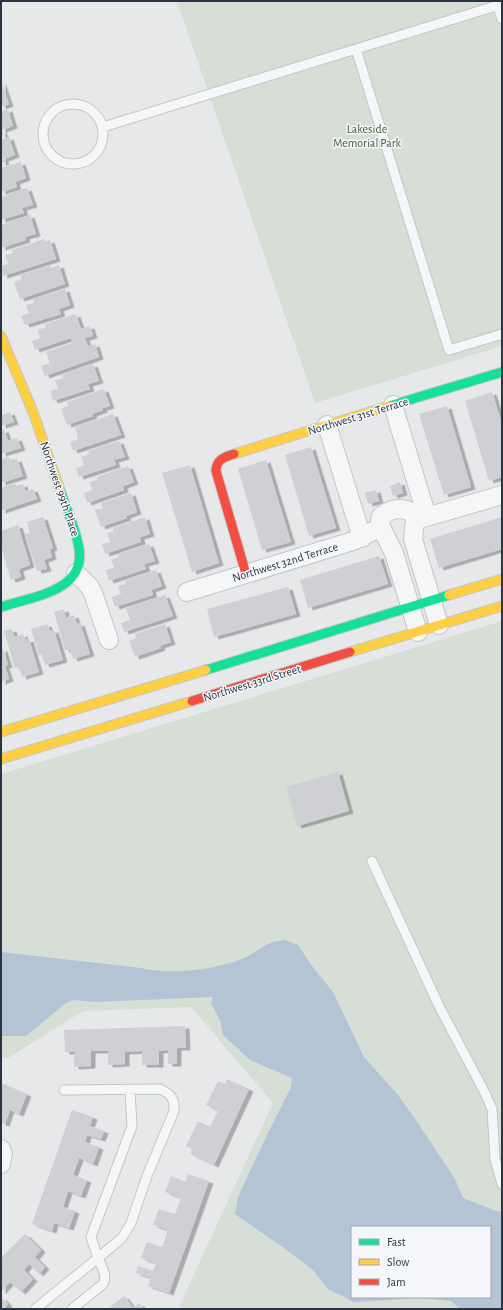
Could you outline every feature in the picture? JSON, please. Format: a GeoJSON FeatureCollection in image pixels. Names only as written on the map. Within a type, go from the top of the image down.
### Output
{"type":"FeatureCollection","features":[{"type":"Feature","properties":{"kind":"street","name":"Northwest 99th Place"},"geometry":{"type":"LineString","coordinates":[[1,336],[28,398],[78,543],[80,563],[76,573]]}},
{"type":"Feature","properties":{"kind":"street","name":"Northwest 31st Terrace"},"geometry":{"type":"LineString","coordinates":[[246,574],[216,475],[219,460],[227,456],[502,372]]}},
{"type":"Feature","properties":{"kind":"street"},"geometry":{"type":"LineString","coordinates":[[393,405],[418,524],[415,545],[439,626]]}},
{"type":"Feature","properties":{"kind":"street"},"geometry":{"type":"LineString","coordinates":[[327,425],[362,538]]}},
{"type":"Feature","properties":{"kind":"street"},"geometry":{"type":"LineString","coordinates":[[384,535],[502,495]]}},
{"type":"Feature","properties":{"kind":"street"},"geometry":{"type":"LineString","coordinates":[[418,524],[414,514],[404,508],[396,509],[381,516],[380,520],[384,535],[394,553],[418,632]]}},
{"type":"Feature","properties":{"kind":"street","name":"Northwest 32nd Terrace"},"geometry":{"type":"LineString","coordinates":[[187,592],[362,538],[384,535]]}},
{"type":"Feature","properties":{"kind":"street"},"geometry":{"type":"LineString","coordinates":[[1,607],[58,589],[68,583],[76,573],[89,586],[93,593],[109,640]]}},
{"type":"Feature","properties":{"kind":"street"},"geometry":{"type":"LineString","coordinates":[[1,732],[502,579]]}},
{"type":"Feature","properties":{"kind":"street","name":"Northwest 33rd Street"},"geometry":{"type":"LineString","coordinates":[[1,759],[502,606]]}},
{"type":"Feature","properties":{"kind":"street"},"geometry":{"type":"LineString","coordinates":[[1,1149],[3,1154],[1,1164]]}},
{"type":"Feature","properties":{"kind":"lane"},"geometry":{"type":"LineString","coordinates":[[103,127],[499,4],[502,19]]}},
{"type":"Feature","properties":{"kind":"lane"},"geometry":{"type":"LineString","coordinates":[[356,49],[449,350],[502,334]]}},
{"type":"Feature","properties":{"kind":"lane"},"geometry":{"type":"LineString","coordinates":[[72,104],[83,105],[92,110],[99,117],[103,127],[103,138],[100,148],[93,156],[84,162],[72,164],[62,162],[53,156],[46,147],[43,137],[44,128],[48,118],[58,108],[72,104]]}},
{"type":"Feature","properties":{"kind":"lane"},"geometry":{"type":"LineString","coordinates":[[372,861],[439,1006],[492,1109],[494,1159],[502,1184]]}},
{"type":"Feature","properties":{"kind":"lane"},"geometry":{"type":"LineString","coordinates":[[35,1309],[122,1238],[131,1223],[150,1170],[174,1111],[173,1098],[168,1093],[160,1089],[64,1090]]}},
{"type":"Feature","properties":{"kind":"lane"},"geometry":{"type":"LineString","coordinates":[[72,1309],[105,1281],[105,1275],[91,1237],[132,1126],[130,1090]]}},
{"type":"Feature","properties":{"kind":"green space","name":"Lakeside Memorial Park"},"geometry":{"type":"Polygon","coordinates":[[[177,1],[502,1],[502,346],[315,403],[177,1]]]}},
{"type":"Feature","properties":{"kind":"green space"},"geometry":{"type":"Polygon","coordinates":[[[502,621],[502,1309],[178,1309],[273,1103],[191,1007],[83,1011],[8,1058],[1,1057],[1,774],[502,621]]]}},
{"type":"Feature","properties":{"kind":"water"},"geometry":{"type":"Polygon","coordinates":[[[285,940],[298,945],[312,966],[333,992],[364,1057],[398,1095],[418,1123],[455,1179],[463,1198],[502,1212],[502,1309],[460,1309],[451,1301],[421,1298],[354,1302],[328,1289],[313,1270],[235,1214],[238,1197],[291,1087],[292,1078],[250,1060],[223,1035],[220,1020],[211,1003],[213,997],[95,1002],[74,1000],[66,1003],[26,1036],[1,1036],[1,952],[153,970],[180,971],[220,966],[233,962],[244,958],[263,946],[285,940]]]}},
{"type":"Feature","properties":{"kind":"building"},"geometry":{"type":"Polygon","coordinates":[[[1,81],[9,104],[1,107],[1,81]]]}},
{"type":"Feature","properties":{"kind":"building"},"geometry":{"type":"Polygon","coordinates":[[[8,109],[13,126],[2,130],[4,135],[1,136],[1,112],[8,109]]]}},
{"type":"Feature","properties":{"kind":"building"},"geometry":{"type":"Polygon","coordinates":[[[9,137],[15,155],[4,159],[5,162],[1,163],[1,140],[9,137]]]}},
{"type":"Feature","properties":{"kind":"building"},"geometry":{"type":"Polygon","coordinates":[[[21,162],[26,178],[15,182],[17,187],[1,192],[1,168],[21,162]]]}},
{"type":"Feature","properties":{"kind":"building"},"geometry":{"type":"Polygon","coordinates":[[[27,188],[33,205],[22,208],[24,213],[1,220],[1,197],[27,188]]]}},
{"type":"Feature","properties":{"kind":"building"},"geometry":{"type":"Polygon","coordinates":[[[30,215],[36,234],[25,237],[26,240],[1,248],[1,225],[30,215]]]}},
{"type":"Feature","properties":{"kind":"building"},"geometry":{"type":"Polygon","coordinates":[[[44,239],[45,242],[50,240],[56,259],[3,276],[1,266],[8,264],[5,255],[13,253],[12,250],[44,239]]]}},
{"type":"Feature","properties":{"kind":"building"},"geometry":{"type":"Polygon","coordinates":[[[50,265],[51,268],[59,265],[65,284],[20,299],[14,282],[22,279],[20,275],[50,265]]]}},
{"type":"Feature","properties":{"kind":"building"},"geometry":{"type":"Polygon","coordinates":[[[65,289],[70,305],[59,309],[61,314],[25,325],[21,316],[29,313],[26,305],[34,303],[33,299],[65,289]]]}},
{"type":"Feature","properties":{"kind":"building"},"geometry":{"type":"Polygon","coordinates":[[[76,314],[81,329],[90,326],[93,336],[85,338],[88,346],[95,344],[99,357],[45,376],[41,366],[50,363],[46,352],[73,343],[71,338],[35,350],[32,341],[40,338],[38,330],[46,327],[45,324],[76,314]]]}},
{"type":"Feature","properties":{"kind":"building"},"geometry":{"type":"Polygon","coordinates":[[[93,364],[99,381],[88,384],[90,389],[53,401],[50,391],[58,389],[55,380],[63,378],[62,374],[93,364]]]}},
{"type":"Feature","properties":{"kind":"building"},"geometry":{"type":"Polygon","coordinates":[[[104,389],[110,406],[92,414],[93,416],[67,425],[61,409],[68,406],[67,402],[104,389]]]}},
{"type":"Feature","properties":{"kind":"building"},"geometry":{"type":"Polygon","coordinates":[[[492,392],[502,424],[502,477],[489,481],[465,401],[492,392]]]}},
{"type":"Feature","properties":{"kind":"building"},"geometry":{"type":"Polygon","coordinates":[[[447,406],[471,487],[444,495],[419,414],[447,406]]]}},
{"type":"Feature","properties":{"kind":"building"},"geometry":{"type":"Polygon","coordinates":[[[1,412],[2,415],[10,412],[14,422],[1,426],[1,412]]]}},
{"type":"Feature","properties":{"kind":"building"},"geometry":{"type":"Polygon","coordinates":[[[113,414],[121,435],[73,451],[70,442],[78,439],[75,427],[113,414]]]}},
{"type":"Feature","properties":{"kind":"building"},"geometry":{"type":"Polygon","coordinates":[[[4,429],[8,441],[17,438],[21,448],[1,454],[1,431],[4,429]]]}},
{"type":"Feature","properties":{"kind":"building"},"geometry":{"type":"Polygon","coordinates":[[[119,441],[125,457],[114,460],[116,465],[79,477],[76,468],[84,465],[81,457],[89,454],[88,451],[119,441]]]}},
{"type":"Feature","properties":{"kind":"building"},"geometry":{"type":"Polygon","coordinates":[[[311,447],[336,528],[309,536],[285,455],[311,447]]]}},
{"type":"Feature","properties":{"kind":"building"},"geometry":{"type":"Polygon","coordinates":[[[9,457],[11,461],[17,459],[23,476],[1,483],[1,459],[9,457]]]}},
{"type":"Feature","properties":{"kind":"building"},"geometry":{"type":"Polygon","coordinates":[[[266,460],[291,542],[262,550],[238,469],[266,460]]]}},
{"type":"Feature","properties":{"kind":"building"},"geometry":{"type":"Polygon","coordinates":[[[190,465],[219,563],[192,572],[162,473],[190,465]]]}},
{"type":"Feature","properties":{"kind":"building"},"geometry":{"type":"Polygon","coordinates":[[[128,466],[134,482],[123,486],[124,490],[87,503],[84,493],[92,490],[90,482],[97,480],[97,477],[128,466]]]}},
{"type":"Feature","properties":{"kind":"building"},"geometry":{"type":"Polygon","coordinates":[[[400,482],[403,493],[393,496],[390,486],[400,482]]]}},
{"type":"Feature","properties":{"kind":"building"},"geometry":{"type":"Polygon","coordinates":[[[15,483],[16,486],[23,484],[25,491],[33,489],[37,499],[1,511],[1,488],[15,483]]]}},
{"type":"Feature","properties":{"kind":"building"},"geometry":{"type":"Polygon","coordinates":[[[376,490],[379,501],[368,504],[365,493],[376,490]]]}},
{"type":"Feature","properties":{"kind":"building"},"geometry":{"type":"Polygon","coordinates":[[[131,493],[137,512],[126,516],[127,518],[101,527],[95,510],[103,508],[101,503],[131,493]]]}},
{"type":"Feature","properties":{"kind":"building"},"geometry":{"type":"Polygon","coordinates":[[[43,517],[53,548],[50,549],[52,557],[44,560],[47,569],[37,571],[25,534],[30,533],[27,522],[43,517]]]}},
{"type":"Feature","properties":{"kind":"building"},"geometry":{"type":"Polygon","coordinates":[[[145,517],[150,534],[140,537],[141,542],[105,554],[102,544],[110,542],[107,533],[114,531],[113,528],[145,517]]]}},
{"type":"Feature","properties":{"kind":"building"},"geometry":{"type":"Polygon","coordinates":[[[502,517],[502,549],[439,568],[430,539],[502,517]]]}},
{"type":"Feature","properties":{"kind":"building"},"geometry":{"type":"Polygon","coordinates":[[[18,525],[30,565],[19,569],[21,577],[11,580],[1,546],[1,531],[18,525]]]}},
{"type":"Feature","properties":{"kind":"building"},"geometry":{"type":"Polygon","coordinates":[[[149,544],[155,561],[144,564],[146,569],[109,581],[106,570],[114,568],[111,560],[119,557],[118,554],[149,544]]]}},
{"type":"Feature","properties":{"kind":"building"},"geometry":{"type":"Polygon","coordinates":[[[379,556],[388,584],[308,608],[300,580],[379,556]]]}},
{"type":"Feature","properties":{"kind":"building"},"geometry":{"type":"Polygon","coordinates":[[[156,570],[162,586],[151,590],[153,595],[115,607],[112,597],[121,594],[118,586],[126,584],[125,580],[156,570]]]}},
{"type":"Feature","properties":{"kind":"building"},"geometry":{"type":"Polygon","coordinates":[[[288,587],[296,614],[214,637],[207,609],[288,587]]]}},
{"type":"Feature","properties":{"kind":"building"},"geometry":{"type":"Polygon","coordinates":[[[165,595],[173,616],[124,632],[121,623],[130,620],[126,608],[165,595]]]}},
{"type":"Feature","properties":{"kind":"building"},"geometry":{"type":"Polygon","coordinates":[[[64,609],[66,618],[74,615],[77,624],[80,623],[90,654],[73,659],[70,649],[65,650],[54,612],[64,609]]]}},
{"type":"Feature","properties":{"kind":"building"},"geometry":{"type":"Polygon","coordinates":[[[47,624],[50,631],[54,630],[63,660],[45,665],[41,654],[39,655],[31,629],[47,624]]]}},
{"type":"Feature","properties":{"kind":"building"},"geometry":{"type":"Polygon","coordinates":[[[165,624],[171,642],[160,646],[161,648],[135,657],[129,641],[136,638],[135,634],[165,624]]]}},
{"type":"Feature","properties":{"kind":"building"},"geometry":{"type":"Polygon","coordinates":[[[12,629],[14,637],[23,634],[25,640],[29,639],[39,672],[22,677],[19,666],[15,668],[4,631],[12,629]]]}},
{"type":"Feature","properties":{"kind":"building"},"geometry":{"type":"Polygon","coordinates":[[[1,649],[3,649],[8,665],[5,666],[9,679],[1,682],[1,649]]]}},
{"type":"Feature","properties":{"kind":"building"},"geometry":{"type":"Polygon","coordinates":[[[338,772],[349,811],[297,826],[286,787],[338,772]]]}},
{"type":"Feature","properties":{"kind":"building"},"geometry":{"type":"Polygon","coordinates":[[[185,1026],[186,1048],[177,1048],[177,1064],[168,1064],[168,1050],[159,1051],[159,1065],[142,1065],[142,1051],[125,1052],[125,1064],[108,1065],[108,1051],[91,1051],[91,1066],[74,1067],[74,1052],[65,1052],[64,1030],[185,1026]]]}},
{"type":"Feature","properties":{"kind":"building"},"geometry":{"type":"Polygon","coordinates":[[[227,1079],[249,1089],[214,1165],[190,1154],[192,1149],[186,1146],[198,1121],[210,1127],[218,1111],[206,1105],[218,1081],[225,1084],[227,1079]]]}},
{"type":"Feature","properties":{"kind":"building"},"geometry":{"type":"Polygon","coordinates":[[[1,1083],[27,1094],[19,1114],[10,1110],[5,1124],[1,1123],[1,1083]]]}},
{"type":"Feature","properties":{"kind":"building"},"geometry":{"type":"Polygon","coordinates":[[[72,1110],[93,1117],[90,1126],[104,1131],[101,1139],[87,1135],[85,1142],[99,1147],[93,1164],[79,1158],[73,1175],[87,1180],[81,1196],[68,1191],[63,1207],[75,1211],[69,1228],[54,1223],[52,1231],[32,1224],[72,1110]]]}},
{"type":"Feature","properties":{"kind":"building"},"geometry":{"type":"Polygon","coordinates":[[[188,1174],[209,1181],[169,1293],[148,1286],[151,1278],[136,1273],[138,1266],[153,1271],[156,1263],[141,1258],[147,1242],[162,1247],[168,1230],[153,1225],[159,1209],[175,1214],[181,1198],[165,1192],[171,1176],[186,1182],[188,1174]]]}},
{"type":"Feature","properties":{"kind":"building"},"geometry":{"type":"Polygon","coordinates":[[[25,1234],[41,1250],[35,1257],[45,1267],[39,1274],[29,1264],[24,1270],[33,1279],[21,1292],[10,1282],[1,1292],[1,1258],[25,1234]]]}},
{"type":"Feature","properties":{"kind":"building"},"geometry":{"type":"Polygon","coordinates":[[[124,1296],[133,1308],[139,1303],[144,1309],[112,1309],[110,1307],[124,1296]]]}},
{"type":"Feature","properties":{"kind":"building"},"geometry":{"type":"Polygon","coordinates":[[[1,1297],[8,1304],[3,1309],[1,1309],[1,1297]]]}},
{"type":"Feature","properties":{"kind":"traffic: fast"},"geometry":{"type":"LineString","coordinates":[[389,406],[502,372]]}},
{"type":"Feature","properties":{"kind":"traffic: fast"},"geometry":{"type":"LineString","coordinates":[[1,607],[43,595],[56,589],[68,581],[76,572],[79,559],[78,543],[60,490]]}},
{"type":"Feature","properties":{"kind":"traffic: fast"},"geometry":{"type":"LineString","coordinates":[[206,670],[449,595]]}},
{"type":"Feature","properties":{"kind":"traffic: slow"},"geometry":{"type":"LineString","coordinates":[[1,336],[33,412],[60,490]]}},
{"type":"Feature","properties":{"kind":"traffic: slow"},"geometry":{"type":"LineString","coordinates":[[234,454],[389,406]]}},
{"type":"Feature","properties":{"kind":"traffic: slow"},"geometry":{"type":"LineString","coordinates":[[449,595],[502,579]]}},
{"type":"Feature","properties":{"kind":"traffic: slow"},"geometry":{"type":"LineString","coordinates":[[350,652],[502,606]]}},
{"type":"Feature","properties":{"kind":"traffic: slow"},"geometry":{"type":"LineString","coordinates":[[1,732],[206,670]]}},
{"type":"Feature","properties":{"kind":"traffic: slow"},"geometry":{"type":"LineString","coordinates":[[1,759],[192,701]]}},
{"type":"Feature","properties":{"kind":"traffic: jam"},"geometry":{"type":"LineString","coordinates":[[234,454],[221,460],[217,464],[216,471],[246,574]]}},
{"type":"Feature","properties":{"kind":"traffic: jam"},"geometry":{"type":"LineString","coordinates":[[192,701],[350,652]]}}]}
